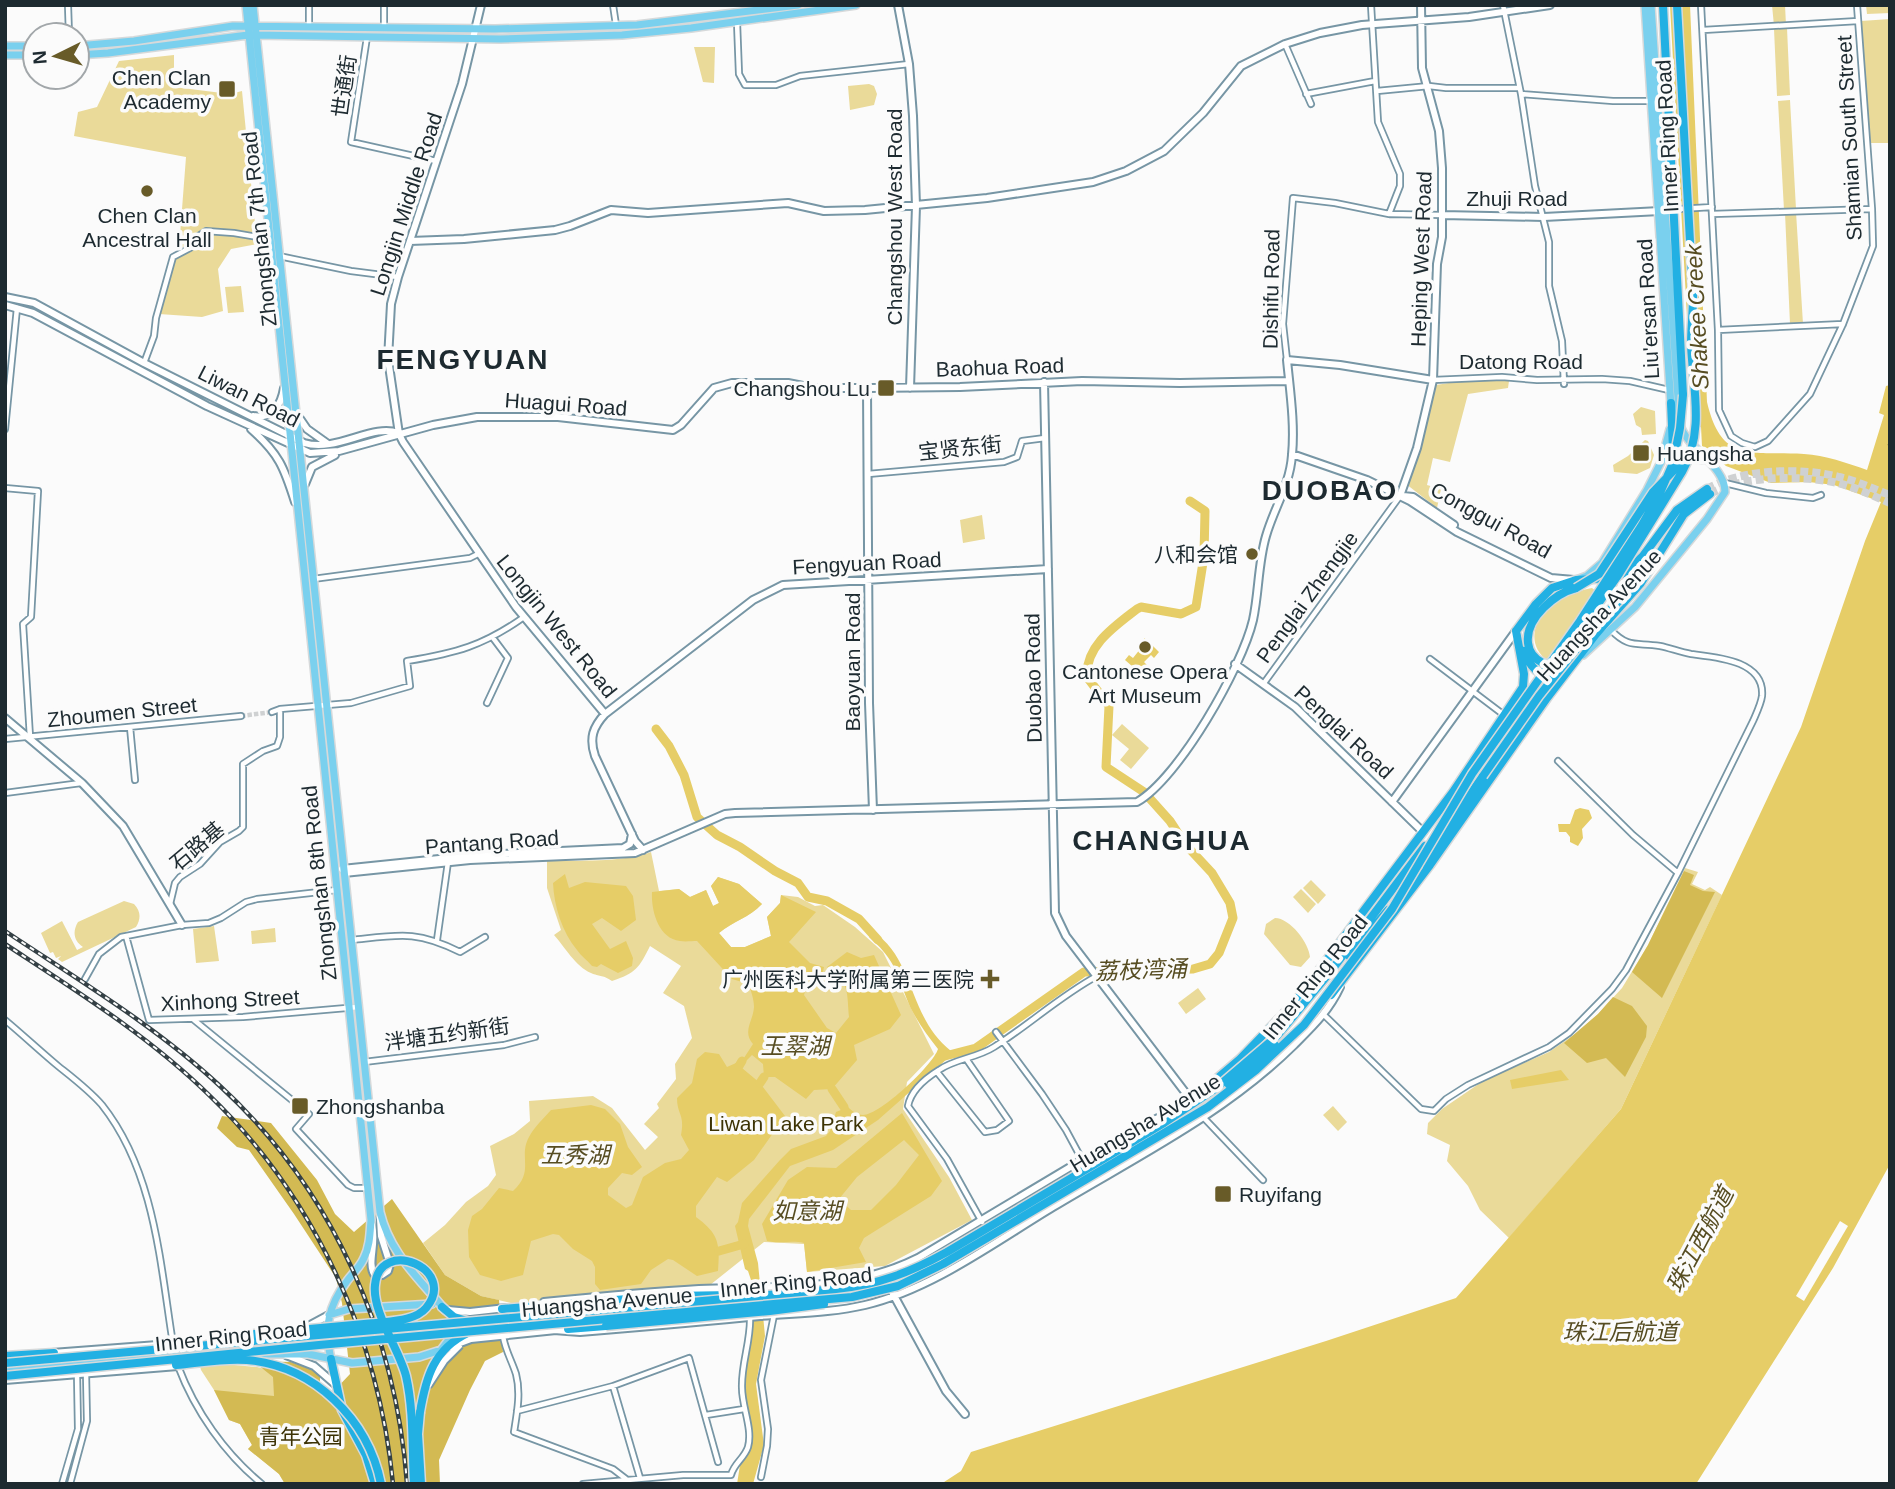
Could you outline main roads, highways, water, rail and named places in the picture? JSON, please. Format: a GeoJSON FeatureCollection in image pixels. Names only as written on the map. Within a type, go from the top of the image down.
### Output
{"type":"FeatureCollection","features":[{"type":"Feature","properties":{"kind":"highway","name":"Inner Ring Road"},"geometry":{"type":"LineString","coordinates":[[5,1376],[87,1371],[308,1346],[865,1295],[917,1278],[1198,1113],[1235,1088],[1277,1052],[1314,1012],[1388,914],[1472,774],[1606,581],[1654,505],[1673,463],[1682,409],[1661,5]]}},
{"type":"Feature","properties":{"kind":"highway","name":"Inner Ring Road"},"geometry":{"type":"LineString","coordinates":[[5,1362],[186,1350],[763,1293],[850,1287],[879,1282],[938,1257],[1164,1123],[1216,1088],[1277,1036],[1333,973],[1480,774],[1619,574],[1690,455],[1694,441],[1692,279],[1677,5]]}},
{"type":"Feature","properties":{"kind":"highway"},"geometry":{"type":"LineString","coordinates":[[1582,627],[1614,562],[1654,498],[1669,464],[1674,441],[1671,403]]}},
{"type":"Feature","properties":{"kind":"highway"},"geometry":{"type":"LineString","coordinates":[[1579,659],[1560,666],[1542,663],[1530,650],[1528,643],[1532,626],[1551,599],[1576,584],[1591,581],[1604,568],[1653,492],[1679,465],[1694,441]]}},
{"type":"Feature","properties":{"kind":"highway"},"geometry":{"type":"LineString","coordinates":[[1669,464],[1689,457],[1705,458]]}},
{"type":"Feature","properties":{"kind":"highway"},"geometry":{"type":"LineString","coordinates":[[1301,1029],[1429,855],[1480,774],[1539,696],[1598,622],[1627,593],[1664,538],[1684,514],[1709,491],[1677,510],[1643,556],[1625,573],[1610,578],[1558,585],[1548,591],[1516,631],[1528,662],[1536,671],[1544,676],[1561,674],[1579,659],[1596,634],[1641,583],[1684,514]]}},
{"type":"Feature","properties":{"kind":"highway"},"geometry":{"type":"LineString","coordinates":[[1576,584],[1597,580],[1614,562]]}},
{"type":"Feature","properties":{"kind":"highway","name":"Huangsha Avenue"},"geometry":{"type":"LineString","coordinates":[[442,1307],[458,1319],[749,1292],[781,1293],[856,1286],[887,1279],[912,1270],[983,1223],[1084,1163],[1163,1121],[1240,1059],[1296,1001],[1441,809],[1522,687],[1524,674],[1516,631]]}},
{"type":"Feature","properties":{"kind":"highway","name":"Huangsha Avenue"},"geometry":{"type":"LineString","coordinates":[[1252,1079],[1342,982],[1455,830],[1536,714],[1579,659]]}},
{"type":"Feature","properties":{"kind":"highway"},"geometry":{"type":"LineString","coordinates":[[1522,687],[1537,694],[1536,714]]}},
{"type":"Feature","properties":{"kind":"highway"},"geometry":{"type":"LineString","coordinates":[[1360,933],[1441,809]]}},
{"type":"Feature","properties":{"kind":"highway"},"geometry":{"type":"LineString","coordinates":[[1429,855],[1455,830]]}},
{"type":"Feature","properties":{"kind":"highway"},"geometry":{"type":"LineString","coordinates":[[1137,1148],[1203,1104],[1256,1064],[1296,1023],[1333,973],[1388,910]]}},
{"type":"Feature","properties":{"kind":"highway"},"geometry":{"type":"LineString","coordinates":[[1240,1059],[1238,1070],[1252,1079]]}},
{"type":"Feature","properties":{"kind":"highway","name":"Huangsha Avenue"},"geometry":{"type":"LineString","coordinates":[[442,1350],[468,1337],[665,1314],[892,1293],[1004,1232],[1190,1119]]}},
{"type":"Feature","properties":{"kind":"highway"},"geometry":{"type":"LineString","coordinates":[[186,1350],[255,1334],[383,1322],[390,1321],[417,1315],[426,1308],[432,1291],[430,1276],[419,1265],[405,1260],[389,1264],[380,1273],[375,1286],[378,1305],[382,1315],[387,1327],[400,1356],[407,1380],[414,1484]]}},
{"type":"Feature","properties":{"kind":"highway"},"geometry":{"type":"LineString","coordinates":[[781,1293],[808,1284]]}},
{"type":"Feature","properties":{"kind":"highway"},"geometry":{"type":"LineString","coordinates":[[502,1309],[677,1295],[763,1293]]}},
{"type":"Feature","properties":{"kind":"highway"},"geometry":{"type":"LineString","coordinates":[[571,1326],[606,1326],[778,1310],[865,1295]]}},
{"type":"Feature","properties":{"kind":"highway"},"geometry":{"type":"LineString","coordinates":[[421,1484],[418,1434],[420,1412],[433,1366],[442,1350]]}},
{"type":"Feature","properties":{"kind":"highway"},"geometry":{"type":"LineString","coordinates":[[5,1362],[54,1353]]}},
{"type":"Feature","properties":{"kind":"highway"},"geometry":{"type":"LineString","coordinates":[[331,1359],[342,1410],[366,1455],[375,1484]]}},
{"type":"Feature","properties":{"kind":"highway"},"geometry":{"type":"LineString","coordinates":[[87,1371],[241,1360],[293,1372],[328,1394],[354,1421],[374,1458],[381,1484]]}},
{"type":"Feature","properties":{"kind":"main road","name":"Zhongshan 7th Road"},"geometry":{"type":"LineString","coordinates":[[246,5],[252,31]]}},
{"type":"Feature","properties":{"kind":"main road","name":"Zhongshan 7th Road"},"geometry":{"type":"LineString","coordinates":[[253,5],[252,31],[269,239],[293,441],[299,450]]}},
{"type":"Feature","properties":{"kind":"main road"},"geometry":{"type":"LineString","coordinates":[[91,54],[252,31],[309,27],[617,26],[674,22],[798,5]]}},
{"type":"Feature","properties":{"kind":"main road"},"geometry":{"type":"LineString","coordinates":[[91,45],[214,28],[367,36],[549,39],[622,35],[856,5]]}},
{"type":"Feature","properties":{"kind":"main road","name":"Liu'ersan Road"},"geometry":{"type":"LineString","coordinates":[[1576,584],[1605,558],[1656,474],[1668,440],[1671,390],[1645,5]]}},
{"type":"Feature","properties":{"kind":"main road","name":"Liu'ersan Road"},"geometry":{"type":"LineString","coordinates":[[1651,5],[1679,415],[1682,432],[1694,441]]}},
{"type":"Feature","properties":{"kind":"main road","name":"Zhongshan 7th Road"},"geometry":{"type":"LineString","coordinates":[[255,74],[279,256],[295,411],[293,441]]}},
{"type":"Feature","properties":{"kind":"main road","name":"Zhongshan 8th Road"},"geometry":{"type":"LineString","coordinates":[[293,441],[297,507],[342,858],[337,890],[364,1062],[380,1212],[397,1255],[442,1307]]}},
{"type":"Feature","properties":{"kind":"main road"},"geometry":{"type":"LineString","coordinates":[[1694,441],[1705,458]]}},
{"type":"Feature","properties":{"kind":"main road","name":"Zhongshan 8th Road"},"geometry":{"type":"LineString","coordinates":[[299,450],[313,579],[322,705],[351,940],[371,1220],[370,1240],[364,1258],[334,1300],[329,1315],[327,1325],[331,1359]]}},
{"type":"Feature","properties":{"kind":"main road","name":"Huangsha Avenue"},"geometry":{"type":"LineString","coordinates":[[1579,659],[1641,599],[1717,506],[1725,492],[1725,483],[1705,458]]}},
{"type":"Feature","properties":{"kind":"main road","name":"Huangsha Avenue"},"geometry":{"type":"LineString","coordinates":[[1190,1119],[1252,1079]]}},
{"type":"Feature","properties":{"kind":"main road"},"geometry":{"type":"LineString","coordinates":[[5,1376],[233,1355],[304,1354],[359,1363],[425,1356],[442,1350],[451,1332],[450,1321],[442,1307],[419,1303],[349,1309],[329,1315]]}},
{"type":"Feature","properties":{"kind":"main road"},"geometry":{"type":"LineString","coordinates":[[5,1362],[40,1364],[305,1340],[327,1325]]}},
{"type":"Feature","properties":{"kind":"water","name":"珠江后航道"},"geometry":{"type":"Polygon","coordinates":[[[1670,5],[1690,5],[1707,402],[1721,437],[1731,446],[1755,453],[1812,455],[1867,470],[1884,415],[1879,413],[1886,386],[1890,385],[1890,1164],[1833,1268],[1696,1484],[941,1484],[961,1471],[971,1452],[1456,1298],[1621,1109],[1801,727],[1881,502],[1834,485],[1809,482],[1771,483],[1726,466],[1702,446],[1701,427],[1693,427],[1670,5]]]}},
{"type":"Feature","properties":{"kind":"water"},"geometry":{"type":"Polygon","coordinates":[[[1145,638],[1146,649],[1149,649],[1149,642],[1159,652],[1154,658],[1151,655],[1144,662],[1147,665],[1140,673],[1125,660],[1129,655],[1133,658],[1145,638]]]}},
{"type":"Feature","properties":{"kind":"water"},"geometry":{"type":"Polygon","coordinates":[[[1575,810],[1589,810],[1592,818],[1582,829],[1583,838],[1578,846],[1570,842],[1566,832],[1559,832],[1558,824],[1570,824],[1575,810]]]}},
{"type":"Feature","properties":{"kind":"water"},"geometry":{"type":"Polygon","coordinates":[[[565,874],[569,888],[585,882],[626,886],[633,896],[636,920],[621,931],[602,918],[592,924],[610,949],[626,941],[633,958],[632,966],[618,973],[601,964],[592,966],[580,954],[567,935],[557,910],[553,883],[565,874]]]}},
{"type":"Feature","properties":{"kind":"water","name":"玉翠湖"},"geometry":{"type":"Polygon","coordinates":[[[718,877],[739,884],[762,904],[719,933],[731,947],[745,947],[771,936],[767,917],[780,903],[781,895],[816,912],[789,942],[810,963],[824,967],[823,972],[808,982],[804,995],[827,1028],[836,1033],[849,1017],[847,995],[844,984],[828,971],[827,967],[847,952],[861,958],[874,955],[901,1015],[890,1029],[854,1045],[857,1060],[832,1089],[814,1090],[806,1099],[775,1077],[764,1077],[763,1064],[752,1055],[742,1061],[753,1044],[748,1035],[754,1007],[749,984],[732,979],[697,941],[672,939],[657,922],[652,892],[679,889],[690,897],[706,890],[713,906],[719,903],[711,886],[718,877]]]}},
{"type":"Feature","properties":{"kind":"water"},"geometry":{"type":"Polygon","coordinates":[[[872,931],[897,957],[926,1021],[951,1051],[950,1059],[878,1120],[833,1150],[790,1166],[749,1219],[748,1226],[758,1263],[765,1336],[756,1384],[764,1445],[753,1484],[737,1484],[749,1438],[742,1388],[753,1329],[752,1283],[745,1269],[735,1226],[742,1203],[791,1149],[826,1136],[836,1112],[848,1107],[863,1115],[881,1107],[917,1077],[938,1049],[912,1011],[892,964],[869,937],[872,931]]]}},
{"type":"Feature","properties":{"kind":"water","name":"五秀湖"},"geometry":{"type":"Polygon","coordinates":[[[705,1052],[719,1054],[727,1067],[736,1063],[760,1083],[785,1116],[754,1160],[727,1182],[717,1177],[696,1206],[696,1217],[714,1234],[719,1253],[718,1271],[697,1276],[668,1259],[651,1270],[641,1284],[600,1290],[595,1284],[595,1267],[592,1261],[573,1249],[559,1235],[553,1234],[531,1241],[523,1275],[501,1281],[480,1275],[469,1257],[468,1230],[472,1216],[482,1209],[499,1188],[513,1191],[520,1184],[525,1170],[526,1144],[536,1126],[551,1110],[591,1105],[605,1109],[620,1124],[628,1147],[642,1167],[632,1175],[622,1173],[608,1188],[608,1195],[626,1208],[632,1205],[643,1177],[665,1163],[681,1159],[689,1150],[681,1135],[682,1123],[677,1098],[692,1083],[697,1059],[705,1052]]]}},
{"type":"Feature","properties":{"kind":"water"},"geometry":{"type":"Polygon","coordinates":[[[1561,1070],[1569,1080],[1512,1089],[1510,1080],[1561,1070]]]}},
{"type":"Feature","properties":{"kind":"water","name":"如意湖"},"geometry":{"type":"Polygon","coordinates":[[[902,1113],[942,1181],[931,1196],[864,1238],[859,1248],[866,1262],[807,1272],[804,1243],[767,1241],[762,1224],[788,1180],[807,1167],[836,1168],[902,1113]],[[904,1140],[857,1177],[839,1199],[851,1210],[871,1210],[896,1185],[919,1155],[904,1140]]]}},
{"type":"Feature","properties":{"kind":"waterway","name":"荔枝湾涌"},"geometry":{"type":"LineString","coordinates":[[945,1056],[976,1048],[1084,972],[1193,969],[1210,964],[1219,953],[1233,918],[1230,903],[1212,873],[1144,792],[1106,767],[1109,706],[1087,677],[1088,666],[1096,646],[1137,609],[1141,607],[1181,614],[1196,607],[1204,556],[1205,511],[1190,501]]}},
{"type":"Feature","properties":{"kind":"waterway","name":"荔枝湾涌"},"geometry":{"type":"LineString","coordinates":[[656,729],[669,746],[684,775],[697,817],[717,835],[798,883],[808,897],[827,901],[859,919],[878,940]]}},
{"type":"Feature","properties":{"kind":"waterway"},"geometry":{"type":"LineString","coordinates":[[739,1066],[742,1061]]}},
{"type":"Feature","properties":{"kind":"waterway"},"geometry":{"type":"LineString","coordinates":[[760,1083],[764,1077]]}},
{"type":"Feature","properties":{"kind":"waterway"},"geometry":{"type":"LineString","coordinates":[[832,1089],[844,1107]]}},
{"type":"Feature","properties":{"kind":"waterway"},"geometry":{"type":"LineString","coordinates":[[719,1251],[744,1244]]}},
{"type":"Feature","properties":{"kind":"tunnel"},"geometry":{"type":"LineString","coordinates":[[1707,489],[1737,477],[1789,471],[1839,477],[1890,495]]}},
{"type":"Feature","properties":{"kind":"tunnel"},"geometry":{"type":"LineString","coordinates":[[1710,494],[1753,480],[1803,478],[1840,484],[1890,503]]}},
{"type":"Feature","properties":{"kind":"tunnel"},"geometry":{"type":"LineString","coordinates":[[241,716],[272,712]]}},
{"type":"Feature","properties":{"kind":"railway"},"geometry":{"type":"LineString","coordinates":[[5,931],[116,1004],[196,1064],[260,1126],[295,1170],[325,1217],[351,1267],[373,1319],[389,1373],[407,1484]]}},
{"type":"Feature","properties":{"kind":"railway"},"geometry":{"type":"LineString","coordinates":[[5,944],[111,1015],[186,1073],[247,1135],[281,1178],[336,1273],[357,1324],[373,1376],[393,1484]]}},
{"type":"Feature","properties":{"kind":"place","name":"Chen Clan Academy"},"geometry":{"type":"Point","coordinates":[227,89]}},
{"type":"Feature","properties":{"kind":"place","name":"Chen Clan Ancestral Hall"},"geometry":{"type":"Point","coordinates":[147,191]}},
{"type":"Feature","properties":{"kind":"place","name":"Changshou Lu"},"geometry":{"type":"Point","coordinates":[886,388]}},
{"type":"Feature","properties":{"kind":"place","name":"Huangsha"},"geometry":{"type":"Point","coordinates":[1641,453]}},
{"type":"Feature","properties":{"kind":"place","name":"八和会馆"},"geometry":{"type":"Point","coordinates":[1252,554]}},
{"type":"Feature","properties":{"kind":"place","name":"Cantonese Opera Art Museum"},"geometry":{"type":"Point","coordinates":[1145,647]}},
{"type":"Feature","properties":{"kind":"place","name":"广州医科大学附属第三医院"},"geometry":{"type":"Point","coordinates":[990,979]}},
{"type":"Feature","properties":{"kind":"place","name":"Zhongshanba"},"geometry":{"type":"Point","coordinates":[300,1106]}},
{"type":"Feature","properties":{"kind":"place","name":"Ruyifang"},"geometry":{"type":"Point","coordinates":[1223,1194]}},
{"type":"Feature","properties":{"kind":"district","name":"FENGYUAN"},"geometry":{"type":"Point","coordinates":[463,359]}},
{"type":"Feature","properties":{"kind":"district","name":"DUOBAO"},"geometry":{"type":"Point","coordinates":[1330,490]}},
{"type":"Feature","properties":{"kind":"district","name":"CHANGHUA"},"geometry":{"type":"Point","coordinates":[1162,840]}},
{"type":"Feature","properties":{"kind":"water label","name":"Shakee Creek"},"geometry":{"type":"Point","coordinates":[1697,317]}},
{"type":"Feature","properties":{"kind":"water label","name":"珠江西航道"},"geometry":{"type":"Point","coordinates":[1700,1240]}},
{"type":"Feature","properties":{"kind":"park label","name":"Liwan Lake Park"},"geometry":{"type":"Point","coordinates":[786,1123]}},
{"type":"Feature","properties":{"kind":"park label","name":"青年公园"},"geometry":{"type":"Point","coordinates":[301,1436]}}]}
